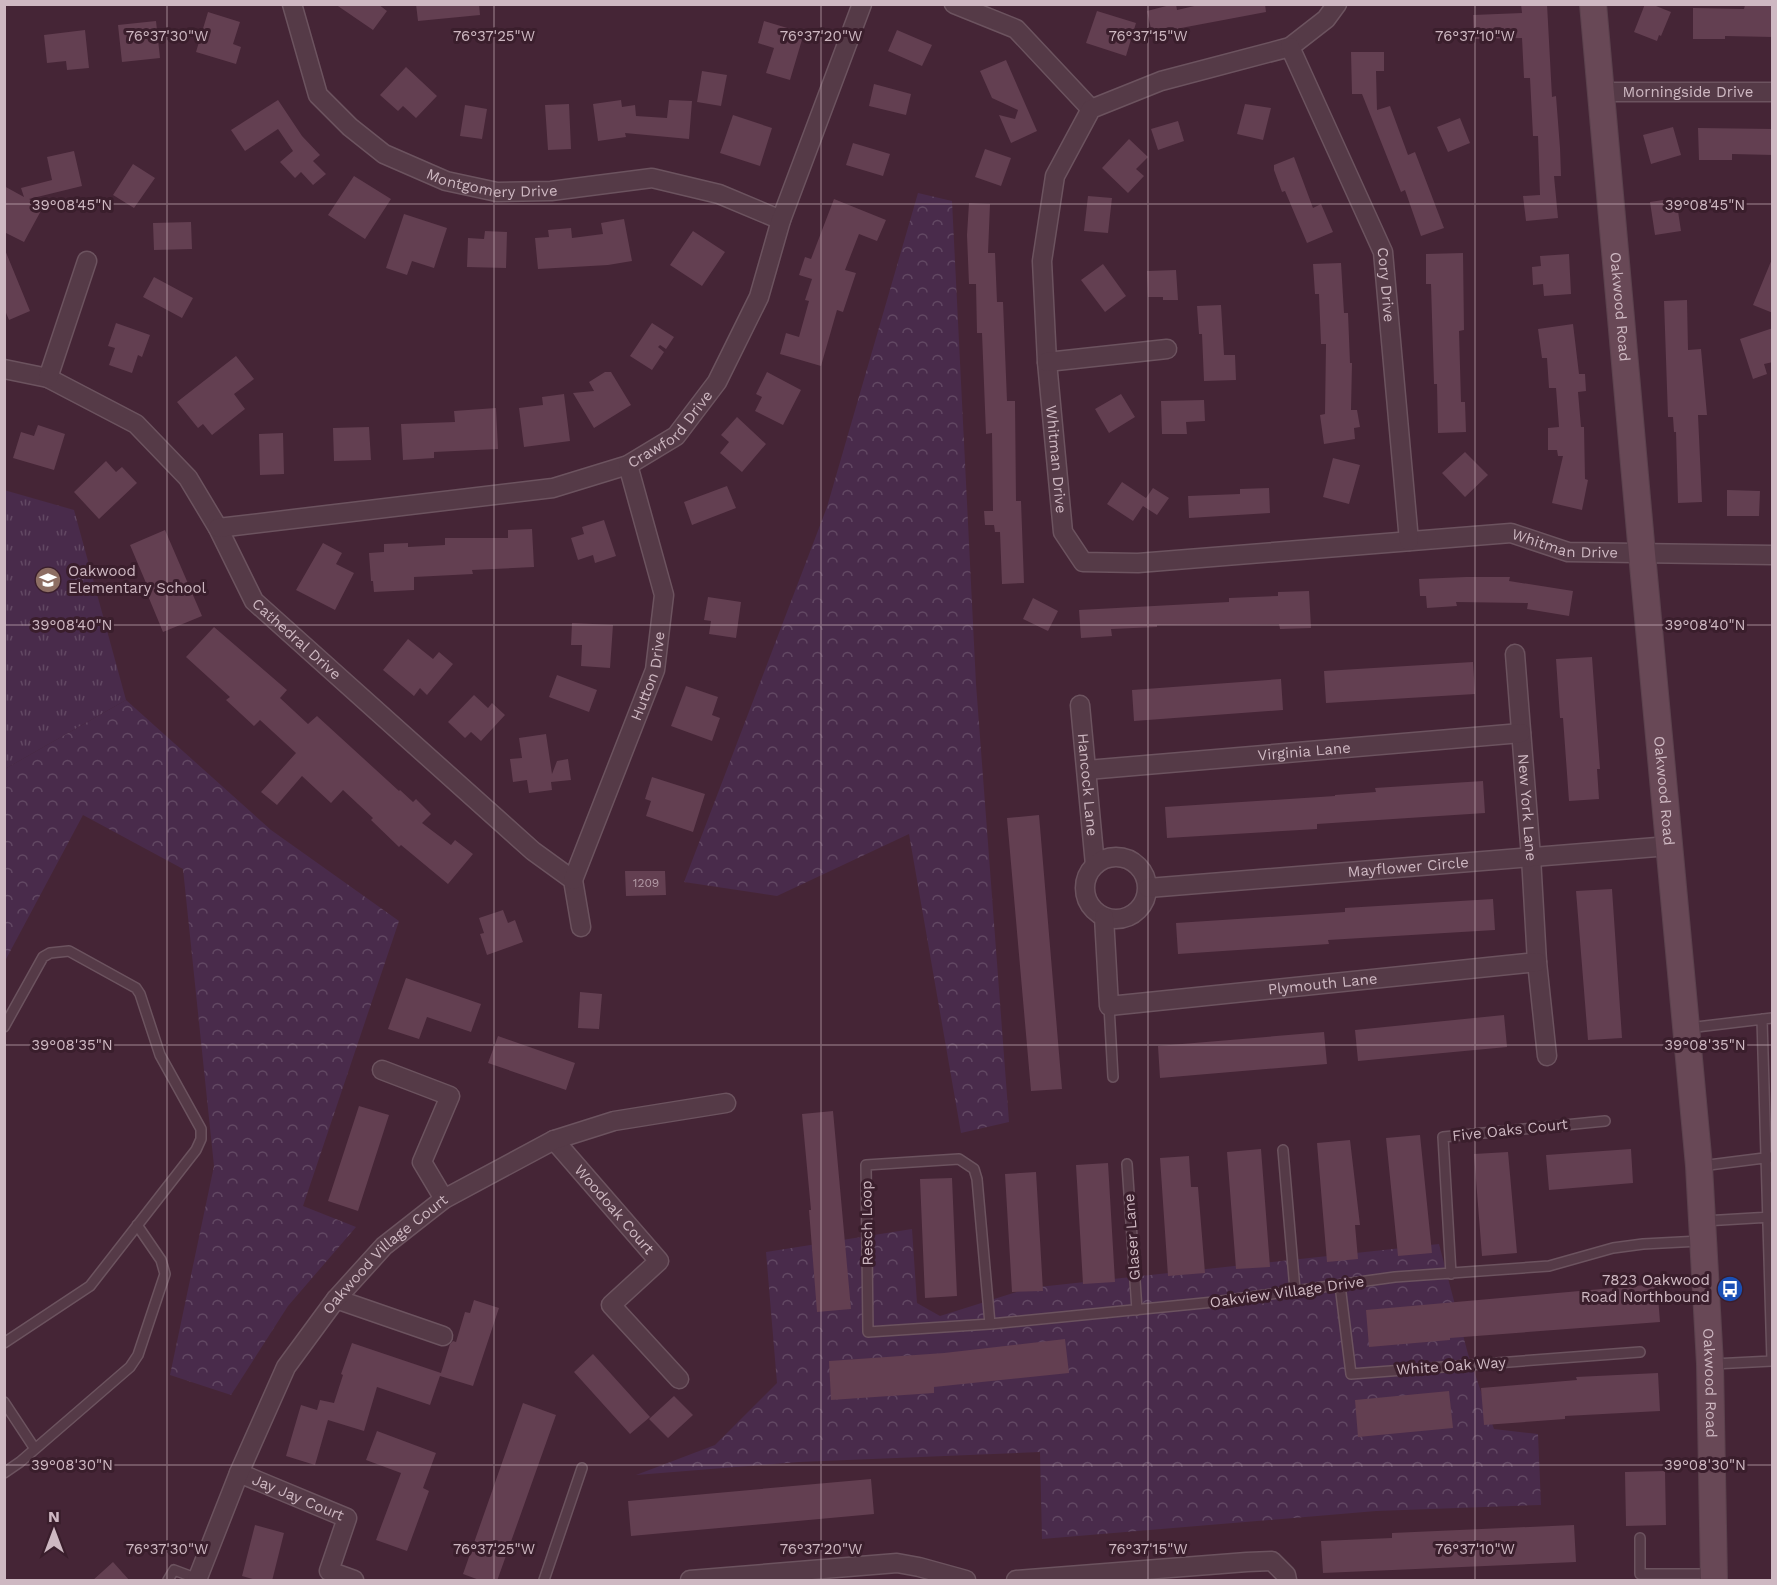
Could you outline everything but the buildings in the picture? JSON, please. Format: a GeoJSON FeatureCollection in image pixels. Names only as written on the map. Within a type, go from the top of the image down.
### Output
{"type":"FeatureCollection","features":[{"type":"Feature","properties":{"kind":"street","name":"Montgomery Drive"},"geometry":{"type":"LineString","coordinates":[[292,4],[318,95],[350,127],[384,154],[446,181],[497,192],[550,191],[652,178],[719,194],[781,220]]}},
{"type":"Feature","properties":{"kind":"street","name":"Crawford Drive"},"geometry":{"type":"LineString","coordinates":[[218,528],[553,488],[627,465],[676,436],[717,382],[759,297],[781,220],[862,4]]}},
{"type":"Feature","properties":{"kind":"street"},"geometry":{"type":"LineString","coordinates":[[954,4],[1016,29],[1090,109],[1161,81],[1290,47],[1326,19],[1337,4]]}},
{"type":"Feature","properties":{"kind":"street","name":"Oakwood Road"},"geometry":{"type":"LineString","coordinates":[[1593,4],[1699,1166],[1710,1364],[1714,1577]]}},
{"type":"Feature","properties":{"kind":"street","name":"Cory Drive"},"geometry":{"type":"LineString","coordinates":[[1290,47],[1383,252],[1409,542]]}},
{"type":"Feature","properties":{"kind":"street","name":"Morningside Drive"},"geometry":{"type":"LineString","coordinates":[[1602,92],[1773,92]]}},
{"type":"Feature","properties":{"kind":"street","name":"Whitman Drive"},"geometry":{"type":"LineString","coordinates":[[1090,109],[1055,176],[1042,261],[1047,362],[1064,531],[1083,562],[1138,563],[1511,533],[1568,552],[1642,555],[1773,555]]}},
{"type":"Feature","properties":{"kind":"street"},"geometry":{"type":"LineString","coordinates":[[48,378],[87,261]]}},
{"type":"Feature","properties":{"kind":"street"},"geometry":{"type":"LineString","coordinates":[[1047,362],[1167,350]]}},
{"type":"Feature","properties":{"kind":"street","name":"Cathedral Drive"},"geometry":{"type":"LineString","coordinates":[[4,369],[48,378],[136,424],[188,478],[218,528],[254,601],[533,852],[573,880]]}},
{"type":"Feature","properties":{"kind":"street","name":"Hutton Drive"},"geometry":{"type":"LineString","coordinates":[[573,880],[655,670],[664,595],[627,465]]}},
{"type":"Feature","properties":{"kind":"street","name":"New York Lane"},"geometry":{"type":"LineString","coordinates":[[1515,654],[1532,857],[1537,963],[1547,1056]]}},
{"type":"Feature","properties":{"kind":"street","name":"Hancock Lane"},"geometry":{"type":"LineString","coordinates":[[1080,705],[1088,770],[1095,865],[1087,877],[1084,889],[1090,906],[1104,917]]}},
{"type":"Feature","properties":{"kind":"street","name":"Virginia Lane"},"geometry":{"type":"LineString","coordinates":[[1088,770],[1521,733]]}},
{"type":"Feature","properties":{"kind":"street","name":"Mayflower Circle"},"geometry":{"type":"LineString","coordinates":[[1148,888],[1670,846]]}},
{"type":"Feature","properties":{"kind":"street"},"geometry":{"type":"LineString","coordinates":[[1095,865],[1104,859],[1116,857],[1128,859],[1138,865],[1145,876],[1148,888],[1139,910],[1129,917],[1116,920],[1104,917],[1109,1006]]}},
{"type":"Feature","properties":{"kind":"street"},"geometry":{"type":"LineString","coordinates":[[573,880],[581,927]]}},
{"type":"Feature","properties":{"kind":"street","name":"Plymouth Lane"},"geometry":{"type":"LineString","coordinates":[[1109,1006],[1537,963]]}},
{"type":"Feature","properties":{"kind":"street"},"geometry":{"type":"LineString","coordinates":[[382,1070],[450,1096],[422,1162],[444,1199]]}},
{"type":"Feature","properties":{"kind":"street","name":"Oakwood Village Court"},"geometry":{"type":"LineString","coordinates":[[198,1580],[239,1473],[286,1367],[336,1299],[384,1246],[444,1199],[554,1140],[614,1121],[726,1102]]}},
{"type":"Feature","properties":{"kind":"street","name":"Woodoak Court"},"geometry":{"type":"LineString","coordinates":[[554,1140],[659,1261],[611,1305],[679,1379]]}},
{"type":"Feature","properties":{"kind":"street"},"geometry":{"type":"LineString","coordinates":[[336,1299],[443,1336]]}},
{"type":"Feature","properties":{"kind":"street","name":"Jay Jay Court"},"geometry":{"type":"LineString","coordinates":[[239,1473],[348,1518],[329,1571],[354,1581]]}},
{"type":"Feature","properties":{"kind":"street"},"geometry":{"type":"LineString","coordinates":[[1016,1581],[1272,1561],[1286,1575],[1287,1581]]}},
{"type":"Feature","properties":{"kind":"street"},"geometry":{"type":"LineString","coordinates":[[690,1581],[866,1570],[897,1563],[966,1581]]}},
{"type":"Feature","properties":{"kind":"lane"},"geometry":{"type":"LineString","coordinates":[[4,1027],[44,957],[50,953],[69,951],[136,988],[160,1055],[201,1130],[201,1139],[196,1150],[90,1286],[4,1343]]}},
{"type":"Feature","properties":{"kind":"lane"},"geometry":{"type":"LineString","coordinates":[[1109,1006],[1113,1077]]}},
{"type":"Feature","properties":{"kind":"lane"},"geometry":{"type":"LineString","coordinates":[[1686,1028],[1773,1018]]}},
{"type":"Feature","properties":{"kind":"lane"},"geometry":{"type":"LineString","coordinates":[[1710,1364],[1772,1360],[1769,1158],[1762,1019]]}},
{"type":"Feature","properties":{"kind":"lane","name":"Five Oaks Court"},"geometry":{"type":"LineString","coordinates":[[1451,1274],[1443,1137],[1605,1121]]}},
{"type":"Feature","properties":{"kind":"lane"},"geometry":{"type":"LineString","coordinates":[[1283,1150],[1295,1290]]}},
{"type":"Feature","properties":{"kind":"lane"},"geometry":{"type":"LineString","coordinates":[[1699,1166],[1769,1158]]}},
{"type":"Feature","properties":{"kind":"lane","name":"Resch Loop"},"geometry":{"type":"LineString","coordinates":[[868,1332],[866,1165],[878,1164],[959,1159],[974,1169],[978,1179],[990,1324]]}},
{"type":"Feature","properties":{"kind":"lane","name":"Glaser Lane"},"geometry":{"type":"LineString","coordinates":[[1127,1164],[1137,1310]]}},
{"type":"Feature","properties":{"kind":"lane","name":"Oakview Village Drive"},"geometry":{"type":"LineString","coordinates":[[868,1332],[990,1324],[1137,1310],[1214,1302],[1395,1277],[1549,1266],[1613,1248],[1643,1244],[1770,1217]]}},
{"type":"Feature","properties":{"kind":"lane"},"geometry":{"type":"LineString","coordinates":[[4,1473],[130,1367],[138,1355],[165,1274],[161,1260],[137,1225]]}},
{"type":"Feature","properties":{"kind":"lane","name":"White Oak Way"},"geometry":{"type":"LineString","coordinates":[[1340,1285],[1351,1374],[1640,1352]]}},
{"type":"Feature","properties":{"kind":"lane"},"geometry":{"type":"LineString","coordinates":[[4,1402],[35,1449]]}},
{"type":"Feature","properties":{"kind":"lane"},"geometry":{"type":"LineString","coordinates":[[544,1581],[582,1468]]}},
{"type":"Feature","properties":{"kind":"lane"},"geometry":{"type":"LineString","coordinates":[[1640,1538],[1640,1574],[1714,1577]]}},
{"type":"Feature","properties":{"kind":"lane"},"geometry":{"type":"LineString","coordinates":[[168,1581],[174,1570],[198,1580]]}},
{"type":"Feature","properties":{"kind":"green space"},"geometry":{"type":"Polygon","coordinates":[[[918,193],[952,201],[976,684],[1009,1122],[961,1133],[909,834],[777,896],[684,882],[827,507],[918,193]]]}},
{"type":"Feature","properties":{"kind":"green space","name":"Oakwood Elementary School"},"geometry":{"type":"Polygon","coordinates":[[[4,490],[74,510],[126,700],[5,769],[4,490]]]}},
{"type":"Feature","properties":{"kind":"green space"},"geometry":{"type":"Polygon","coordinates":[[[126,700],[271,830],[399,921],[303,1206],[356,1227],[288,1306],[231,1395],[170,1375],[214,1166],[183,869],[83,815],[5,961],[5,769],[126,700]]]}},
{"type":"Feature","properties":{"kind":"green space"},"geometry":{"type":"Polygon","coordinates":[[[912,1229],[917,1303],[940,1316],[1029,1288],[1439,1244],[1468,1354],[1494,1429],[1538,1434],[1541,1505],[1376,1511],[1042,1539],[1040,1452],[799,1462],[636,1475],[715,1445],[777,1383],[766,1252],[912,1229]]]}},
{"type":"Feature","properties":{"kind":"place","name":"Oakwood Elementary School"},"geometry":{"type":"Point","coordinates":[48,580]}},
{"type":"Feature","properties":{"kind":"place","name":"7823 Oakwood Road Northbound"},"geometry":{"type":"Point","coordinates":[1730,1289]}}]}
